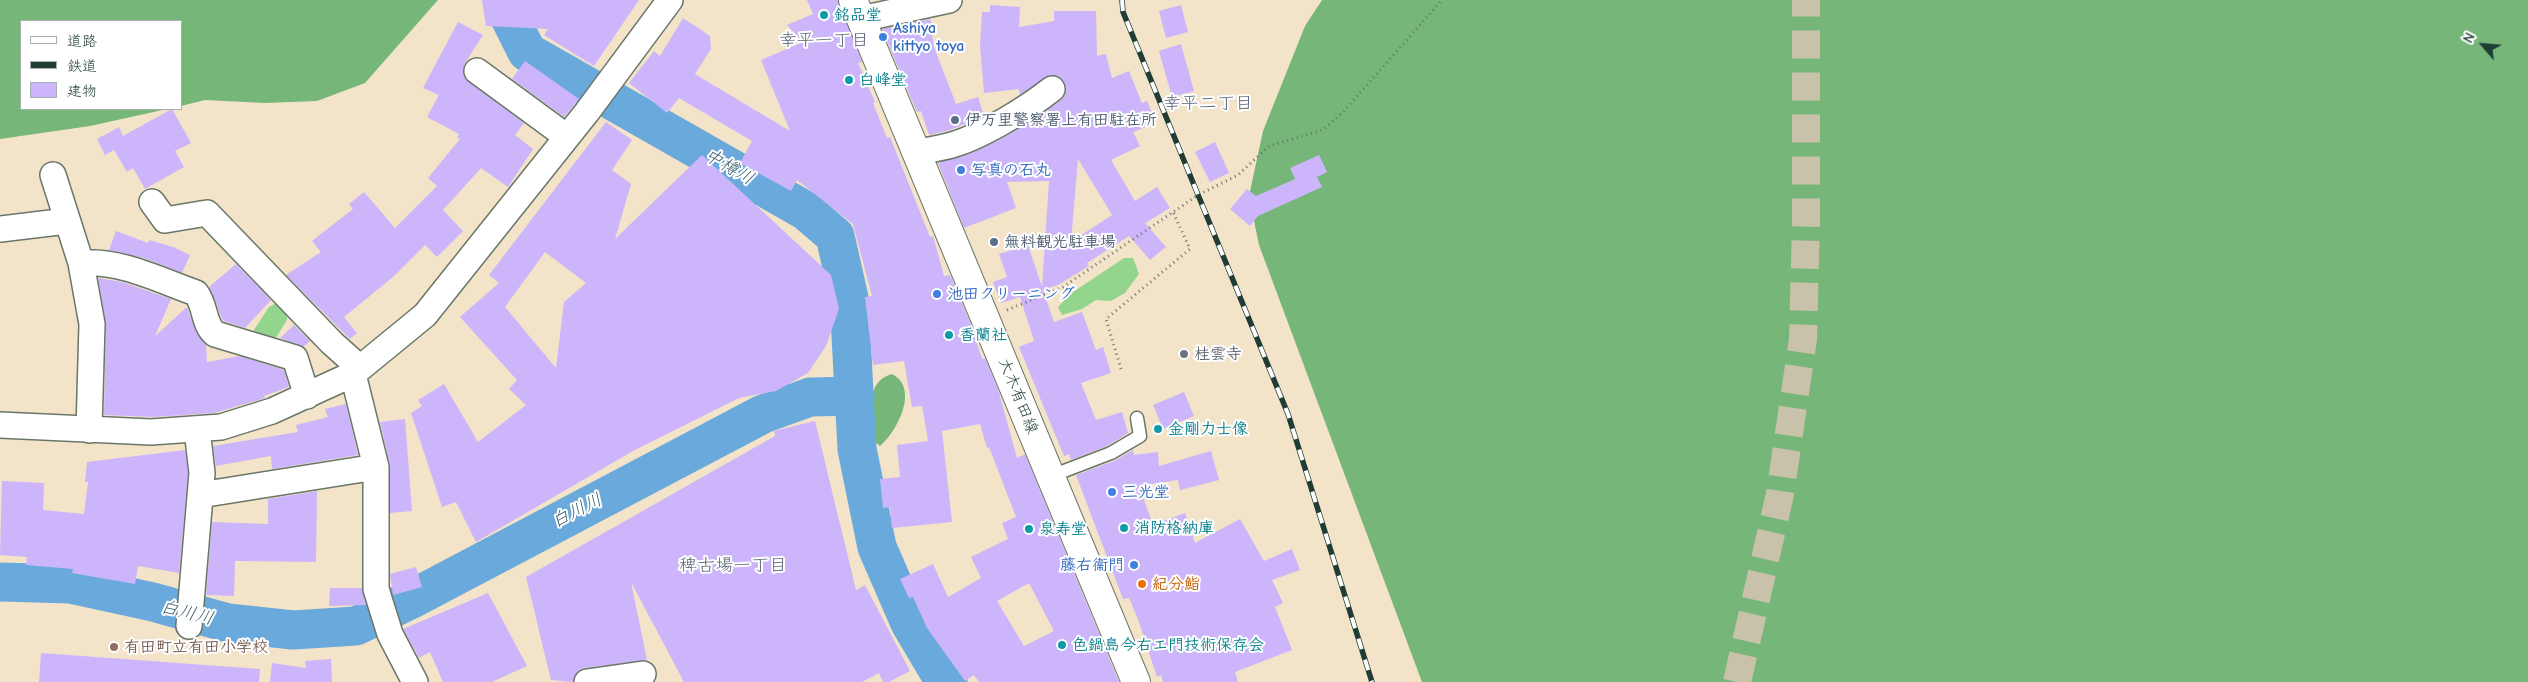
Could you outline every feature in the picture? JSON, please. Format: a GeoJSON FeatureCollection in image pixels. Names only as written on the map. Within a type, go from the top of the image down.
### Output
{"type":"FeatureCollection","features":[{"type":"Feature","properties":{"kind":"main road","name":"大木有田線"},"geometry":{"type":"LineString","coordinates":[[857,9],[1136,682]]}},
{"type":"Feature","properties":{"kind":"street"},"geometry":{"type":"LineString","coordinates":[[0,424],[151,432],[221,427],[272,411],[307,396],[356,371],[425,315],[567,137],[670,0]]}},
{"type":"Feature","properties":{"kind":"street"},"geometry":{"type":"LineString","coordinates":[[857,9],[948,0]]}},
{"type":"Feature","properties":{"kind":"street"},"geometry":{"type":"LineString","coordinates":[[477,71],[567,137]]}},
{"type":"Feature","properties":{"kind":"street"},"geometry":{"type":"LineString","coordinates":[[917,152],[963,140],[1037,101],[1052,89]]}},
{"type":"Feature","properties":{"kind":"street"},"geometry":{"type":"LineString","coordinates":[[53,175],[81,263],[92,324],[89,430]]}},
{"type":"Feature","properties":{"kind":"street"},"geometry":{"type":"LineString","coordinates":[[152,202],[165,220],[207,212],[332,343],[356,371],[376,468],[376,589],[390,634],[415,682]]}},
{"type":"Feature","properties":{"kind":"street"},"geometry":{"type":"LineString","coordinates":[[0,229],[67,221]]}},
{"type":"Feature","properties":{"kind":"street"},"geometry":{"type":"LineString","coordinates":[[81,263],[99,262],[132,270],[196,293],[200,298],[209,329],[215,334],[295,358],[307,396]]}},
{"type":"Feature","properties":{"kind":"street"},"geometry":{"type":"LineString","coordinates":[[188,626],[202,473],[197,429]]}},
{"type":"Feature","properties":{"kind":"street"},"geometry":{"type":"LineString","coordinates":[[200,495],[376,468]]}},
{"type":"Feature","properties":{"kind":"street"},"geometry":{"type":"LineString","coordinates":[[588,682],[643,674]]}},
{"type":"Feature","properties":{"kind":"lane"},"geometry":{"type":"LineString","coordinates":[[1051,476],[1111,453],[1140,436],[1137,418]]}},
{"type":"Feature","properties":{"kind":"path"},"geometry":{"type":"LineString","coordinates":[[986,319],[1063,287],[1198,195],[1238,176],[1269,146],[1323,130],[1345,110],[1442,0]]}},
{"type":"Feature","properties":{"kind":"path"},"geometry":{"type":"LineString","coordinates":[[1121,369],[1106,319],[1190,249],[1173,212]]}},
{"type":"Feature","properties":{"kind":"green space"},"geometry":{"type":"Polygon","coordinates":[[[0,0],[438,0],[365,83],[317,101],[265,103],[205,100],[182,106],[182,20],[20,20],[20,110],[162,110],[90,126],[0,139],[0,0]]]}},
{"type":"Feature","properties":{"kind":"green space"},"geometry":{"type":"Polygon","coordinates":[[[1322,0],[2528,0],[2528,682],[1422,682],[1259,245],[1249,196],[1263,131],[1305,26],[1322,0]]]}},
{"type":"Feature","properties":{"kind":"green space"},"geometry":{"type":"Polygon","coordinates":[[[1124,258],[1133,258],[1139,274],[1125,293],[1111,301],[1096,300],[1082,309],[1062,315],[1058,307],[1070,294],[1124,258]]]}},
{"type":"Feature","properties":{"kind":"green space"},"geometry":{"type":"Polygon","coordinates":[[[278,302],[287,309],[287,320],[275,339],[246,342],[269,307],[278,302]]]}},
{"type":"Feature","properties":{"kind":"green space"},"geometry":{"type":"Polygon","coordinates":[[[892,374],[900,381],[904,389],[905,399],[899,421],[880,446],[873,440],[871,401],[877,384],[883,378],[892,374]]]}},
{"type":"Feature","properties":{"kind":"building"},"geometry":{"type":"Polygon","coordinates":[[[482,0],[639,0],[594,66],[544,35],[548,29],[486,26],[482,0]]]}},
{"type":"Feature","properties":{"kind":"building"},"geometry":{"type":"Polygon","coordinates":[[[807,0],[838,0],[862,62],[858,63],[875,102],[873,103],[887,138],[890,137],[930,237],[933,236],[944,276],[950,275],[972,327],[982,359],[985,358],[998,389],[1017,458],[1025,454],[1119,682],[979,682],[974,675],[965,681],[927,628],[913,597],[909,598],[900,579],[933,564],[948,597],[981,578],[971,557],[1008,539],[1002,523],[1016,517],[989,447],[987,448],[980,424],[942,431],[952,522],[892,528],[890,507],[883,508],[880,479],[900,477],[897,445],[928,441],[922,406],[912,407],[904,361],[873,365],[865,297],[872,296],[853,224],[797,180],[791,191],[740,163],[752,141],[679,98],[667,113],[629,83],[654,51],[660,56],[683,18],[710,36],[711,49],[695,74],[790,131],[761,60],[803,42],[787,25],[813,14],[807,0]],[[1029,583],[997,601],[1024,646],[1054,631],[1029,583]]]}},
{"type":"Feature","properties":{"kind":"building"},"geometry":{"type":"Polygon","coordinates":[[[990,5],[1020,7],[1019,27],[1054,21],[1054,11],[1096,11],[1097,56],[1106,54],[1112,78],[1129,71],[1142,103],[1147,101],[1156,123],[1133,132],[1140,146],[1111,160],[1135,201],[1157,187],[1170,208],[1145,223],[1166,247],[1150,260],[1129,236],[1087,263],[1089,266],[1058,285],[1043,290],[1054,322],[1082,312],[1096,350],[1103,347],[1111,373],[1081,383],[1096,420],[1122,412],[1128,433],[1107,446],[1071,460],[1069,454],[1064,456],[1019,347],[1034,341],[1020,297],[1001,303],[993,282],[1007,277],[999,254],[1028,245],[1042,287],[1049,181],[1007,182],[1016,208],[964,228],[938,163],[971,153],[999,140],[1039,116],[1061,100],[1065,94],[1064,81],[1058,76],[1051,75],[1020,95],[1019,89],[984,93],[980,46],[982,12],[990,12],[990,5]],[[1078,159],[1071,242],[1112,215],[1078,159]]]}},
{"type":"Feature","properties":{"kind":"building"},"geometry":{"type":"Polygon","coordinates":[[[1181,5],[1188,32],[1166,38],[1159,11],[1181,5]]]}},
{"type":"Feature","properties":{"kind":"building"},"geometry":{"type":"Polygon","coordinates":[[[930,19],[936,34],[932,35],[934,47],[956,104],[978,97],[984,116],[950,130],[929,135],[921,111],[917,112],[882,29],[930,19]]]}},
{"type":"Feature","properties":{"kind":"building"},"geometry":{"type":"Polygon","coordinates":[[[458,22],[483,35],[465,63],[464,77],[524,123],[515,135],[533,149],[508,187],[481,168],[443,210],[463,231],[437,257],[425,245],[393,277],[344,317],[357,333],[350,339],[286,275],[321,252],[312,241],[353,209],[349,204],[364,192],[395,228],[437,186],[428,178],[460,139],[457,137],[459,134],[427,117],[439,95],[423,88],[458,22]]]}},
{"type":"Feature","properties":{"kind":"building"},"geometry":{"type":"Polygon","coordinates":[[[1181,44],[1194,91],[1172,97],[1159,51],[1181,44]]]}},
{"type":"Feature","properties":{"kind":"building"},"geometry":{"type":"Polygon","coordinates":[[[525,61],[579,99],[564,117],[512,79],[525,61]]]}},
{"type":"Feature","properties":{"kind":"building"},"geometry":{"type":"Polygon","coordinates":[[[173,110],[191,143],[175,151],[184,167],[145,189],[133,168],[127,172],[114,150],[105,155],[97,139],[119,127],[123,136],[173,110]]]}},
{"type":"Feature","properties":{"kind":"building"},"geometry":{"type":"Polygon","coordinates":[[[606,122],[632,140],[612,170],[631,184],[615,239],[702,155],[831,275],[839,309],[826,346],[808,373],[776,391],[739,398],[633,451],[476,542],[456,502],[442,507],[411,413],[422,406],[418,400],[444,384],[478,442],[526,405],[509,389],[517,380],[460,317],[499,283],[489,275],[606,122]],[[545,252],[505,307],[556,368],[564,302],[586,283],[545,252]]]}},
{"type":"Feature","properties":{"kind":"building"},"geometry":{"type":"Polygon","coordinates":[[[1215,142],[1229,173],[1210,182],[1195,152],[1215,142]]]}},
{"type":"Feature","properties":{"kind":"building"},"geometry":{"type":"Polygon","coordinates":[[[1319,155],[1327,172],[1317,177],[1322,187],[1258,216],[1250,226],[1230,209],[1247,189],[1256,196],[1295,179],[1290,168],[1319,155]]]}},
{"type":"Feature","properties":{"kind":"building"},"geometry":{"type":"Polygon","coordinates":[[[116,231],[148,243],[149,240],[173,247],[190,255],[182,273],[144,258],[109,250],[116,231]]]}},
{"type":"Feature","properties":{"kind":"building"},"geometry":{"type":"Polygon","coordinates":[[[236,264],[271,300],[245,328],[223,321],[209,287],[236,264]]]}},
{"type":"Feature","properties":{"kind":"building"},"geometry":{"type":"Polygon","coordinates":[[[98,278],[122,282],[171,299],[155,336],[187,307],[196,332],[206,345],[207,362],[240,356],[284,370],[289,387],[264,396],[265,398],[214,413],[154,417],[104,415],[106,324],[98,278]]]}},
{"type":"Feature","properties":{"kind":"building"},"geometry":{"type":"Polygon","coordinates":[[[294,325],[310,341],[303,347],[280,338],[294,325]]]}},
{"type":"Feature","properties":{"kind":"building"},"geometry":{"type":"Polygon","coordinates":[[[1184,392],[1194,416],[1163,429],[1153,405],[1184,392]]]}},
{"type":"Feature","properties":{"kind":"building"},"geometry":{"type":"Polygon","coordinates":[[[346,404],[358,455],[272,469],[271,456],[216,466],[213,446],[298,432],[296,425],[328,417],[325,409],[346,404]]]}},
{"type":"Feature","properties":{"kind":"building"},"geometry":{"type":"Polygon","coordinates":[[[405,419],[412,511],[390,513],[390,465],[380,422],[405,419]]]}},
{"type":"Feature","properties":{"kind":"building"},"geometry":{"type":"Polygon","coordinates":[[[815,421],[856,590],[865,585],[910,671],[889,682],[883,682],[879,673],[862,682],[684,682],[631,582],[647,660],[584,668],[578,671],[573,682],[551,680],[526,577],[775,436],[774,431],[815,421]]]}},
{"type":"Feature","properties":{"kind":"building"},"geometry":{"type":"Polygon","coordinates":[[[185,450],[188,473],[179,573],[138,566],[135,584],[72,573],[73,569],[26,565],[27,557],[0,555],[2,481],[44,483],[43,510],[84,514],[88,482],[85,482],[87,462],[185,450]]]}},
{"type":"Feature","properties":{"kind":"building"},"geometry":{"type":"Polygon","coordinates":[[[1133,450],[1134,455],[1158,452],[1159,466],[1211,451],[1219,480],[1180,490],[1178,480],[1139,486],[1153,525],[1185,513],[1195,543],[1240,519],[1264,561],[1292,549],[1300,570],[1272,580],[1283,603],[1275,607],[1292,650],[1235,672],[1238,682],[1163,682],[1161,675],[1157,677],[1138,619],[1129,598],[1123,599],[1076,475],[1114,461],[1133,450]]]}},
{"type":"Feature","properties":{"kind":"building"},"geometry":{"type":"Polygon","coordinates":[[[317,491],[316,562],[235,561],[234,596],[206,595],[212,522],[268,524],[268,499],[317,491]]]}},
{"type":"Feature","properties":{"kind":"building"},"geometry":{"type":"Polygon","coordinates":[[[416,567],[422,587],[393,595],[390,574],[416,567]]]}},
{"type":"Feature","properties":{"kind":"building"},"geometry":{"type":"Polygon","coordinates":[[[330,588],[362,588],[366,605],[329,606],[330,588]]]}},
{"type":"Feature","properties":{"kind":"building"},"geometry":{"type":"Polygon","coordinates":[[[488,593],[527,666],[492,682],[443,682],[430,652],[419,658],[403,629],[488,593]]]}},
{"type":"Feature","properties":{"kind":"building","name":"有田町立有田小学校"},"geometry":{"type":"Polygon","coordinates":[[[41,653],[260,669],[259,682],[39,682],[41,653]]]}},
{"type":"Feature","properties":{"kind":"building"},"geometry":{"type":"Polygon","coordinates":[[[331,659],[332,682],[270,682],[272,663],[306,668],[305,661],[331,659]]]}},
{"type":"Feature","properties":{"kind":"waterway","name":"中樽川"},"geometry":{"type":"LineString","coordinates":[[505,0],[507,12],[527,52],[806,211],[835,236],[849,298],[857,449],[877,547],[910,623],[942,677],[948,682]]}},
{"type":"Feature","properties":{"kind":"waterway","name":"白川川"},"geometry":{"type":"LineString","coordinates":[[0,582],[70,584],[153,602],[228,623],[293,630],[356,626],[410,600],[763,414],[810,397],[855,396]]}},
{"type":"Feature","properties":{"kind":"tunnel"},"geometry":{"type":"LineString","coordinates":[[1737,682],[1780,494],[1803,339],[1806,221],[1806,0]]}},
{"type":"Feature","properties":{"kind":"railway"},"geometry":{"type":"LineString","coordinates":[[1122,0],[1123,12],[1288,414],[1372,682]]}},
{"type":"Feature","properties":{"kind":"place","name":"銘品堂"},"geometry":{"type":"Point","coordinates":[824,15]}},
{"type":"Feature","properties":{"kind":"place","name":"Ashiya kittyo toya"},"geometry":{"type":"Point","coordinates":[883,37]}},
{"type":"Feature","properties":{"kind":"place","name":"白峰堂"},"geometry":{"type":"Point","coordinates":[849,80]}},
{"type":"Feature","properties":{"kind":"place","name":"伊万里警察署上有田駐在所"},"geometry":{"type":"Point","coordinates":[955,120]}},
{"type":"Feature","properties":{"kind":"place","name":"写真の石丸"},"geometry":{"type":"Point","coordinates":[961,170]}},
{"type":"Feature","properties":{"kind":"place","name":"無料観光駐車場"},"geometry":{"type":"Point","coordinates":[994,242]}},
{"type":"Feature","properties":{"kind":"place","name":"池田クリーニング"},"geometry":{"type":"Point","coordinates":[937,294]}},
{"type":"Feature","properties":{"kind":"place","name":"香蘭社"},"geometry":{"type":"Point","coordinates":[949,335]}},
{"type":"Feature","properties":{"kind":"place","name":"桂雲寺"},"geometry":{"type":"Point","coordinates":[1184,354]}},
{"type":"Feature","properties":{"kind":"place","name":"金剛力士像"},"geometry":{"type":"Point","coordinates":[1158,429]}},
{"type":"Feature","properties":{"kind":"place","name":"三光堂"},"geometry":{"type":"Point","coordinates":[1112,492]}},
{"type":"Feature","properties":{"kind":"place","name":"消防格納庫"},"geometry":{"type":"Point","coordinates":[1124,528]}},
{"type":"Feature","properties":{"kind":"place","name":"泉寿堂"},"geometry":{"type":"Point","coordinates":[1029,529]}},
{"type":"Feature","properties":{"kind":"place","name":"藤右衞門"},"geometry":{"type":"Point","coordinates":[1134,565]}},
{"type":"Feature","properties":{"kind":"place","name":"紀分鮨"},"geometry":{"type":"Point","coordinates":[1142,584]}},
{"type":"Feature","properties":{"kind":"place","name":"色鍋島今右エ門技術保存会"},"geometry":{"type":"Point","coordinates":[1062,645]}},
{"type":"Feature","properties":{"kind":"place","name":"有田町立有田小学校"},"geometry":{"type":"Point","coordinates":[114,647]}},
{"type":"Feature","properties":{"kind":"district","name":"幸平一丁目"},"geometry":{"type":"Point","coordinates":[824,41]}},
{"type":"Feature","properties":{"kind":"district","name":"幸平二丁目"},"geometry":{"type":"Point","coordinates":[1208,104]}},
{"type":"Feature","properties":{"kind":"district","name":"稗古場一丁目"},"geometry":{"type":"Point","coordinates":[733,566]}}]}
